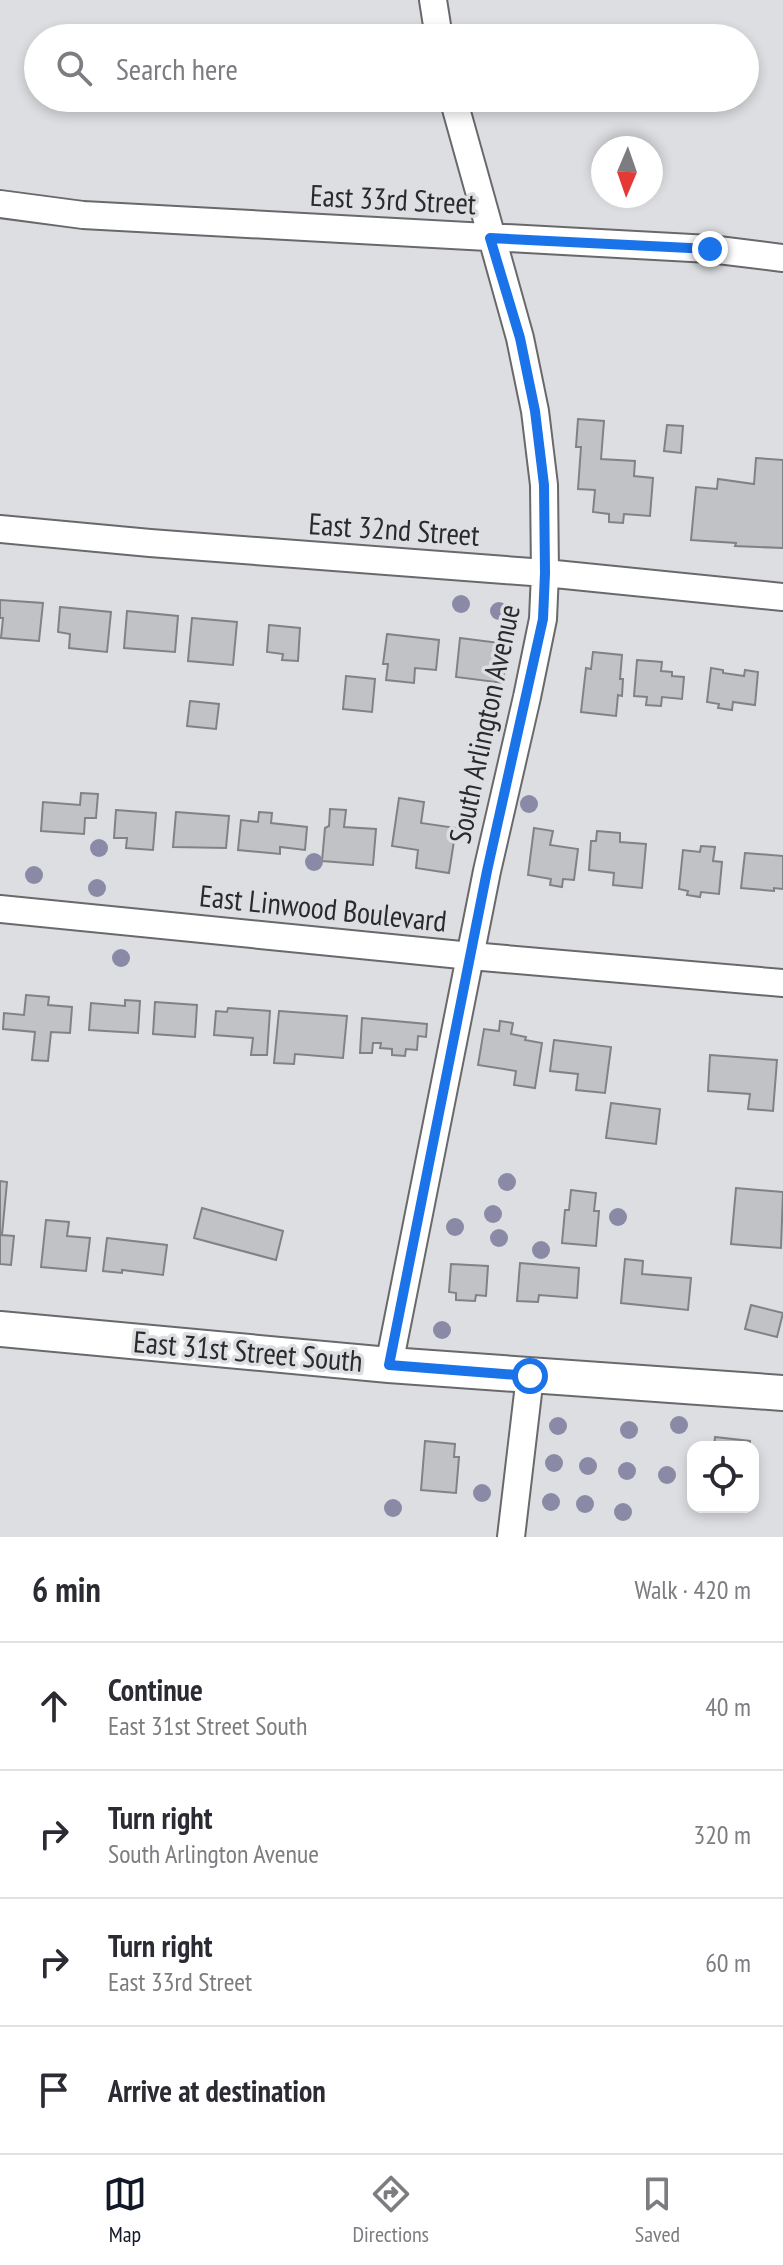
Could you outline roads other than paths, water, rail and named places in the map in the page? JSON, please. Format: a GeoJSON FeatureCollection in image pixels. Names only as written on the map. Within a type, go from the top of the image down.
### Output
{"type":"FeatureCollection","features":[{"type":"Feature","properties":{"kind":"street"},"geometry":{"type":"LineString","coordinates":[[433,0],[437,24]]}},
{"type":"Feature","properties":{"kind":"street","name":"South Arlington Avenue"},"geometry":{"type":"LineString","coordinates":[[389,1365],[543,619],[544,485],[535,411],[520,338],[457,112]]}},
{"type":"Feature","properties":{"kind":"street","name":"East 33rd Street"},"geometry":{"type":"LineString","coordinates":[[0,204],[83,215],[710,249],[783,258]]}},
{"type":"Feature","properties":{"kind":"street","name":"East 32nd Street"},"geometry":{"type":"LineString","coordinates":[[0,529],[545,573],[783,597]]}},
{"type":"Feature","properties":{"kind":"street","name":"East Linwood Boulevard"},"geometry":{"type":"LineString","coordinates":[[0,909],[471,956],[783,983]]}},
{"type":"Feature","properties":{"kind":"street","name":"East 31st Street South"},"geometry":{"type":"LineString","coordinates":[[0,1329],[389,1365],[783,1393]]}},
{"type":"Feature","properties":{"kind":"street"},"geometry":{"type":"LineString","coordinates":[[511,1537],[530,1376]]}}]}
